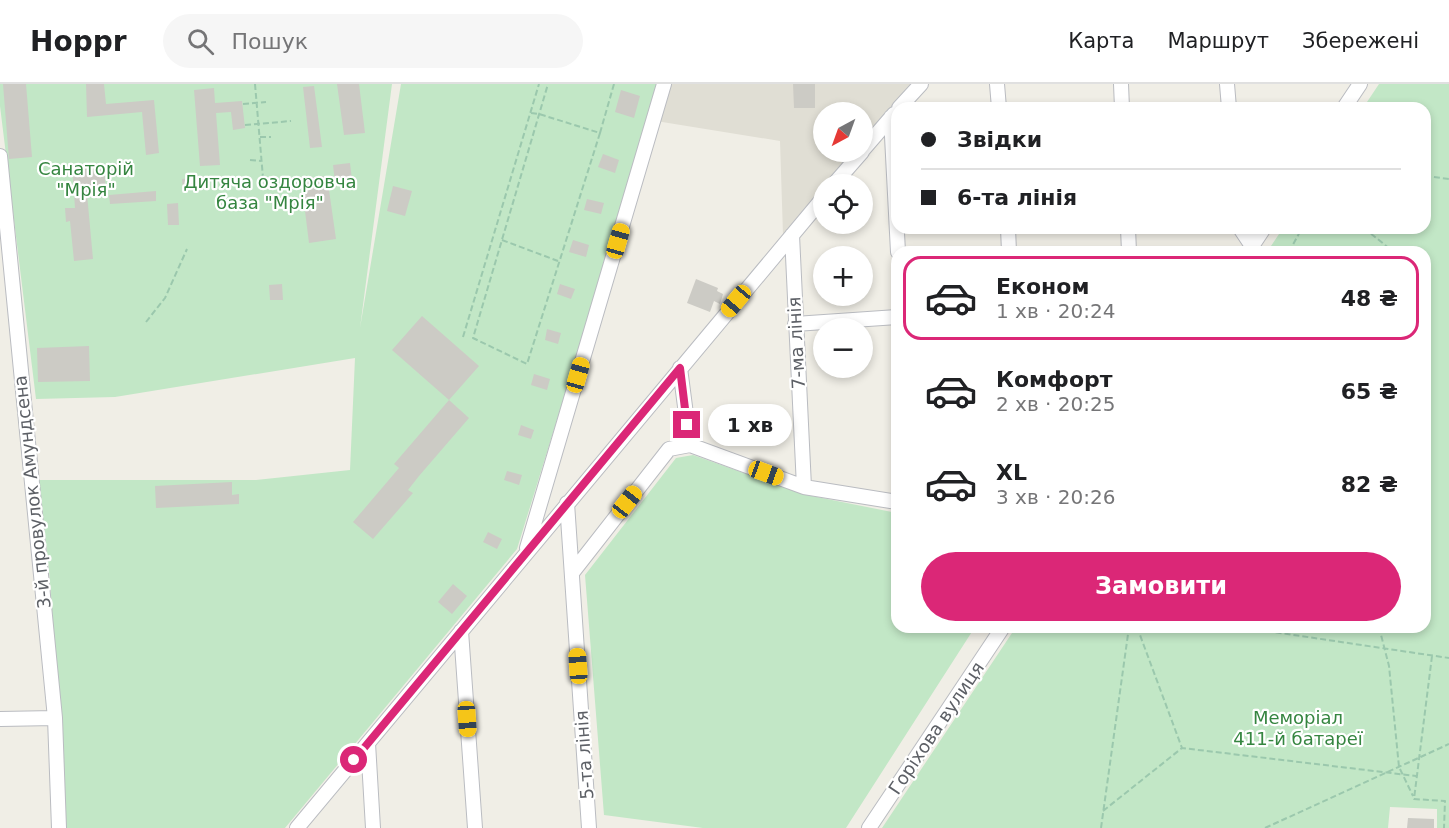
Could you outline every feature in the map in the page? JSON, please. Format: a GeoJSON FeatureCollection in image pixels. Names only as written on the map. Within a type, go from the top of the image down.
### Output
{"type":"FeatureCollection","features":[{"type":"Feature","properties":{"kind":"street"},"geometry":{"type":"LineString","coordinates":[[525,553],[664,84]]}},
{"type":"Feature","properties":{"kind":"street"},"geometry":{"type":"LineString","coordinates":[[905,102],[921,84]]}},
{"type":"Feature","properties":{"kind":"street"},"geometry":{"type":"LineString","coordinates":[[997,84],[998,102]]}},
{"type":"Feature","properties":{"kind":"street"},"geometry":{"type":"LineString","coordinates":[[1121,84],[1122,102]]}},
{"type":"Feature","properties":{"kind":"street"},"geometry":{"type":"LineString","coordinates":[[1227,84],[1228,102]]}},
{"type":"Feature","properties":{"kind":"street"},"geometry":{"type":"LineString","coordinates":[[1348,102],[1360,84]]}},
{"type":"Feature","properties":{"kind":"street"},"geometry":{"type":"LineString","coordinates":[[873,138],[891,118]]}},
{"type":"Feature","properties":{"kind":"street","name":"3-й провулок Амундсена"},"geometry":{"type":"LineString","coordinates":[[0,156],[55,718],[59,828]]}},
{"type":"Feature","properties":{"kind":"street"},"geometry":{"type":"LineString","coordinates":[[842,174],[853,162]]}},
{"type":"Feature","properties":{"kind":"street"},"geometry":{"type":"LineString","coordinates":[[297,828],[813,210]]}},
{"type":"Feature","properties":{"kind":"street","name":"7-ма лінія"},"geometry":{"type":"LineString","coordinates":[[792,235],[804,487]]}},
{"type":"Feature","properties":{"kind":"street"},"geometry":{"type":"LineString","coordinates":[[795,324],[891,317]]}},
{"type":"Feature","properties":{"kind":"street"},"geometry":{"type":"LineString","coordinates":[[680,368],[690,445]]}},
{"type":"Feature","properties":{"kind":"street"},"geometry":{"type":"LineString","coordinates":[[572,573],[669,449],[690,445],[804,487],[891,501]]}},
{"type":"Feature","properties":{"kind":"street","name":"5-та лінія"},"geometry":{"type":"LineString","coordinates":[[567,503],[588,828]]}},
{"type":"Feature","properties":{"kind":"street"},"geometry":{"type":"LineString","coordinates":[[461,631],[475,828]]}},
{"type":"Feature","properties":{"kind":"street","name":"Горіхова вулиця"},"geometry":{"type":"LineString","coordinates":[[869,828],[999,633]]}},
{"type":"Feature","properties":{"kind":"street"},"geometry":{"type":"LineString","coordinates":[[0,719],[55,718]]}},
{"type":"Feature","properties":{"kind":"street"},"geometry":{"type":"LineString","coordinates":[[368,743],[373,828]]}},
{"type":"Feature","properties":{"kind":"path"},"geometry":{"type":"LineString","coordinates":[[255,84],[263,178]]}},
{"type":"Feature","properties":{"kind":"path"},"geometry":{"type":"LineString","coordinates":[[464,337],[539,84]]}},
{"type":"Feature","properties":{"kind":"path"},"geometry":{"type":"LineString","coordinates":[[548,84],[473,338],[527,364],[614,84]]}},
{"type":"Feature","properties":{"kind":"path"},"geometry":{"type":"LineString","coordinates":[[243,104],[266,102]]}},
{"type":"Feature","properties":{"kind":"path"},"geometry":{"type":"LineString","coordinates":[[531,113],[600,133]]}},
{"type":"Feature","properties":{"kind":"path"},"geometry":{"type":"LineString","coordinates":[[245,125],[291,121]]}},
{"type":"Feature","properties":{"kind":"path"},"geometry":{"type":"LineString","coordinates":[[260,137],[271,136]]}},
{"type":"Feature","properties":{"kind":"path"},"geometry":{"type":"LineString","coordinates":[[250,160],[261,161]]}},
{"type":"Feature","properties":{"kind":"path"},"geometry":{"type":"LineString","coordinates":[[1431,177],[1449,179]]}},
{"type":"Feature","properties":{"kind":"path"},"geometry":{"type":"LineString","coordinates":[[1371,234],[1386,246]]}},
{"type":"Feature","properties":{"kind":"path"},"geometry":{"type":"LineString","coordinates":[[502,240],[560,262]]}},
{"type":"Feature","properties":{"kind":"path"},"geometry":{"type":"LineString","coordinates":[[146,322],[165,298],[187,249]]}},
{"type":"Feature","properties":{"kind":"path"},"geometry":{"type":"LineString","coordinates":[[1101,828],[1128,633]]}},
{"type":"Feature","properties":{"kind":"path"},"geometry":{"type":"LineString","coordinates":[[1139,633],[1182,748]]}},
{"type":"Feature","properties":{"kind":"path"},"geometry":{"type":"LineString","coordinates":[[1281,633],[1449,658]]}},
{"type":"Feature","properties":{"kind":"path"},"geometry":{"type":"LineString","coordinates":[[1380,633],[1389,666],[1399,767],[1414,799]]}},
{"type":"Feature","properties":{"kind":"path"},"geometry":{"type":"LineString","coordinates":[[1414,799],[1432,655]]}},
{"type":"Feature","properties":{"kind":"path"},"geometry":{"type":"LineString","coordinates":[[1265,828],[1449,744]]}},
{"type":"Feature","properties":{"kind":"path"},"geometry":{"type":"LineString","coordinates":[[1103,811],[1182,748],[1416,776]]}},
{"type":"Feature","properties":{"kind":"path"},"geometry":{"type":"LineString","coordinates":[[1414,799],[1445,801],[1444,828]]}},
{"type":"Feature","properties":{"kind":"shaded area"},"geometry":{"type":"Polygon","coordinates":[[[667,84],[915,84],[899,102],[891,102],[891,112],[873,132],[873,102],[813,102],[813,162],[847,162],[836,174],[813,174],[813,200],[783,235],[780,141],[656,121],[667,84]]]}},
{"type":"Feature","properties":{"kind":"green space"},"geometry":{"type":"Polygon","coordinates":[[[0,84],[392,84],[360,328],[401,84],[661,84],[517,549],[285,828],[59,828],[52,610],[49,566],[36,480],[256,480],[350,470],[355,358],[115,397],[36,399],[0,106],[0,84]]]}},
{"type":"Feature","properties":{"kind":"green space","name":"Меморіал 411-й батареї"},"geometry":{"type":"Polygon","coordinates":[[[1379,84],[1449,84],[1449,828],[1437,828],[1437,809],[1390,807],[1388,828],[882,828],[1012,633],[1431,633],[1431,246],[1271,246],[1279,234],[1431,234],[1431,102],[1367,102],[1379,84]]]}},
{"type":"Feature","properties":{"kind":"green space"},"geometry":{"type":"Polygon","coordinates":[[[693,455],[807,495],[891,512],[891,633],[971,633],[846,828],[703,828],[604,815],[585,575],[676,458],[693,455]]]}},
{"type":"Feature","properties":{"kind":"building"},"geometry":{"type":"Polygon","coordinates":[[[3,84],[26,84],[32,157],[9,159],[3,84]]]}},
{"type":"Feature","properties":{"kind":"building"},"geometry":{"type":"Polygon","coordinates":[[[86,84],[104,84],[106,104],[154,100],[159,153],[146,155],[142,112],[87,117],[86,84]]]}},
{"type":"Feature","properties":{"kind":"building"},"geometry":{"type":"Polygon","coordinates":[[[337,84],[359,84],[365,133],[344,135],[337,84]]]}},
{"type":"Feature","properties":{"kind":"building"},"geometry":{"type":"Polygon","coordinates":[[[793,84],[815,84],[813,108],[794,108],[793,84]]]}},
{"type":"Feature","properties":{"kind":"building"},"geometry":{"type":"Polygon","coordinates":[[[314,86],[322,147],[310,148],[303,87],[314,86]]]}},
{"type":"Feature","properties":{"kind":"building"},"geometry":{"type":"Polygon","coordinates":[[[214,88],[215,103],[242,101],[245,128],[233,130],[231,112],[216,113],[220,165],[200,166],[194,90],[214,88]]]}},
{"type":"Feature","properties":{"kind":"building"},"geometry":{"type":"Polygon","coordinates":[[[621,90],[640,96],[634,118],[615,112],[621,90]]]}},
{"type":"Feature","properties":{"kind":"building"},"geometry":{"type":"Polygon","coordinates":[[[603,154],[619,160],[615,173],[598,167],[603,154]]]}},
{"type":"Feature","properties":{"kind":"building"},"geometry":{"type":"Polygon","coordinates":[[[350,163],[352,180],[335,182],[333,165],[350,163]]]}},
{"type":"Feature","properties":{"kind":"building"},"geometry":{"type":"Polygon","coordinates":[[[104,164],[106,192],[87,194],[93,259],[74,261],[70,221],[66,222],[65,208],[75,208],[72,165],[104,164]]]}},
{"type":"Feature","properties":{"kind":"building"},"geometry":{"type":"Polygon","coordinates":[[[207,176],[209,187],[183,190],[182,179],[207,176]]]}},
{"type":"Feature","properties":{"kind":"building"},"geometry":{"type":"Polygon","coordinates":[[[327,176],[336,239],[309,243],[301,179],[327,176]]]}},
{"type":"Feature","properties":{"kind":"building"},"geometry":{"type":"Polygon","coordinates":[[[393,186],[412,191],[405,216],[387,211],[393,186]]]}},
{"type":"Feature","properties":{"kind":"building"},"geometry":{"type":"Polygon","coordinates":[[[156,191],[156,201],[110,204],[109,195],[156,191]]]}},
{"type":"Feature","properties":{"kind":"building"},"geometry":{"type":"Polygon","coordinates":[[[587,199],[604,203],[601,214],[584,210],[587,199]]]}},
{"type":"Feature","properties":{"kind":"building"},"geometry":{"type":"Polygon","coordinates":[[[178,203],[179,225],[168,225],[167,204],[178,203]]]}},
{"type":"Feature","properties":{"kind":"building"},"geometry":{"type":"Polygon","coordinates":[[[573,240],[589,245],[586,257],[569,252],[573,240]]]}},
{"type":"Feature","properties":{"kind":"building"},"geometry":{"type":"Polygon","coordinates":[[[696,279],[718,288],[717,291],[723,294],[720,304],[714,301],[710,312],[687,303],[696,279]]]}},
{"type":"Feature","properties":{"kind":"building"},"geometry":{"type":"Polygon","coordinates":[[[282,284],[283,300],[270,300],[269,285],[282,284]]]}},
{"type":"Feature","properties":{"kind":"building"},"geometry":{"type":"Polygon","coordinates":[[[560,284],[575,289],[571,299],[557,294],[560,284]]]}},
{"type":"Feature","properties":{"kind":"building"},"geometry":{"type":"Polygon","coordinates":[[[422,316],[479,366],[449,400],[392,350],[422,316]]]}},
{"type":"Feature","properties":{"kind":"building"},"geometry":{"type":"Polygon","coordinates":[[[547,329],[561,333],[558,344],[545,340],[547,329]]]}},
{"type":"Feature","properties":{"kind":"building"},"geometry":{"type":"Polygon","coordinates":[[[89,346],[90,381],[38,382],[37,348],[89,346]]]}},
{"type":"Feature","properties":{"kind":"building"},"geometry":{"type":"Polygon","coordinates":[[[534,374],[550,379],[547,390],[531,385],[534,374]]]}},
{"type":"Feature","properties":{"kind":"building"},"geometry":{"type":"Polygon","coordinates":[[[449,400],[469,418],[419,476],[408,490],[413,493],[373,539],[353,522],[399,468],[394,464],[449,400]]]}},
{"type":"Feature","properties":{"kind":"building"},"geometry":{"type":"Polygon","coordinates":[[[521,425],[534,430],[531,439],[518,435],[521,425]]]}},
{"type":"Feature","properties":{"kind":"building"},"geometry":{"type":"Polygon","coordinates":[[[507,471],[522,475],[519,485],[504,480],[507,471]]]}},
{"type":"Feature","properties":{"kind":"building"},"geometry":{"type":"Polygon","coordinates":[[[232,482],[232,495],[239,494],[239,504],[156,508],[155,486],[232,482]]]}},
{"type":"Feature","properties":{"kind":"building"},"geometry":{"type":"Polygon","coordinates":[[[488,532],[502,539],[497,549],[483,542],[488,532]]]}},
{"type":"Feature","properties":{"kind":"building"},"geometry":{"type":"Polygon","coordinates":[[[453,584],[467,596],[452,614],[438,602],[453,584]]]}},
{"type":"Feature","properties":{"kind":"building"},"geometry":{"type":"Polygon","coordinates":[[[1408,818],[1434,819],[1434,828],[1407,828],[1408,818]]]}},
{"type":"Feature","properties":{"kind":"route"},"geometry":{"type":"LineString","coordinates":[[354,760],[680,368],[687,425]]}},
{"type":"Feature","properties":{"kind":"park label","name":"Санаторій \"Мрія\""},"geometry":{"type":"Point","coordinates":[86,178]}},
{"type":"Feature","properties":{"kind":"park label","name":"Дитяча оздоровча база \"Мрія\""},"geometry":{"type":"Point","coordinates":[270,191]}}]}
